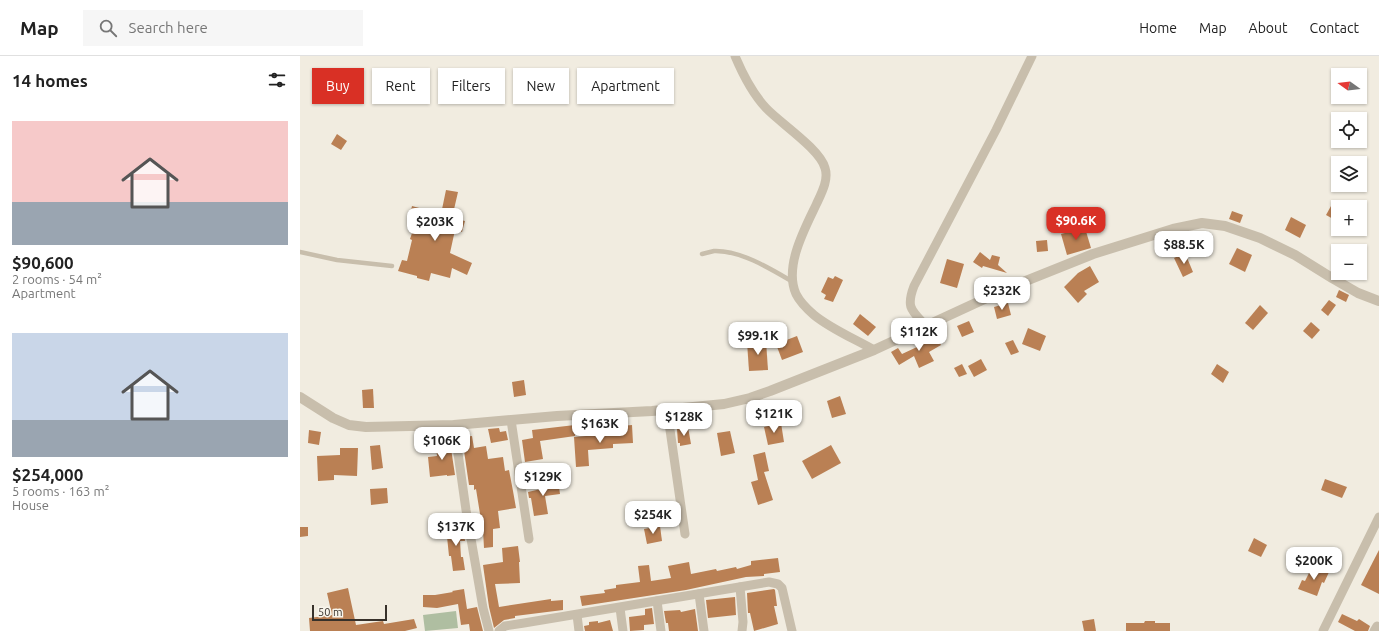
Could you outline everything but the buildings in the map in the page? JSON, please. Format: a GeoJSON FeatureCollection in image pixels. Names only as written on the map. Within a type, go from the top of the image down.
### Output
{"type":"FeatureCollection","features":[{"type":"Feature","properties":{"kind":"street"},"geometry":{"type":"LineString","coordinates":[[735,56],[744,77],[756,96],[813,150],[825,167],[826,177],[824,187],[797,249],[793,267],[793,282],[796,295],[804,306],[815,316],[874,350]]}},
{"type":"Feature","properties":{"kind":"street"},"geometry":{"type":"LineString","coordinates":[[925,326],[911,309],[909,304],[914,286],[989,144],[1032,56]]}},
{"type":"Feature","properties":{"kind":"street"},"geometry":{"type":"LineString","coordinates":[[300,397],[333,418],[349,425],[366,427],[454,425],[707,406],[750,398],[874,350],[1006,289],[1093,254],[1173,229],[1202,224],[1226,226],[1260,238],[1296,255],[1358,293],[1379,301]]}},
{"type":"Feature","properties":{"kind":"street"},"geometry":{"type":"LineString","coordinates":[[667,409],[685,534]]}},
{"type":"Feature","properties":{"kind":"street"},"geometry":{"type":"LineString","coordinates":[[511,420],[529,539]]}},
{"type":"Feature","properties":{"kind":"street"},"geometry":{"type":"LineString","coordinates":[[454,425],[466,510],[482,602],[489,631]]}},
{"type":"Feature","properties":{"kind":"street"},"geometry":{"type":"LineString","coordinates":[[1322,631],[1379,517]]}},
{"type":"Feature","properties":{"kind":"street"},"geometry":{"type":"LineString","coordinates":[[500,631],[505,626],[769,582],[778,584],[783,592],[792,631]]}},
{"type":"Feature","properties":{"kind":"street"},"geometry":{"type":"LineString","coordinates":[[740,587],[743,622],[742,631]]}},
{"type":"Feature","properties":{"kind":"street"},"geometry":{"type":"LineString","coordinates":[[699,594],[704,631]]}},
{"type":"Feature","properties":{"kind":"street"},"geometry":{"type":"LineString","coordinates":[[657,601],[660,631]]}},
{"type":"Feature","properties":{"kind":"street"},"geometry":{"type":"LineString","coordinates":[[620,608],[623,631]]}},
{"type":"Feature","properties":{"kind":"street"},"geometry":{"type":"LineString","coordinates":[[577,615],[579,631]]}},
{"type":"Feature","properties":{"kind":"lane"},"geometry":{"type":"LineString","coordinates":[[702,254],[714,251],[738,255],[770,268],[793,282]]}},
{"type":"Feature","properties":{"kind":"lane"},"geometry":{"type":"LineString","coordinates":[[300,252],[337,260],[392,266]]}},
{"type":"Feature","properties":{"kind":"green space"},"geometry":{"type":"Polygon","coordinates":[[[456,611],[458,628],[425,631],[423,615],[456,611]]]}}]}
